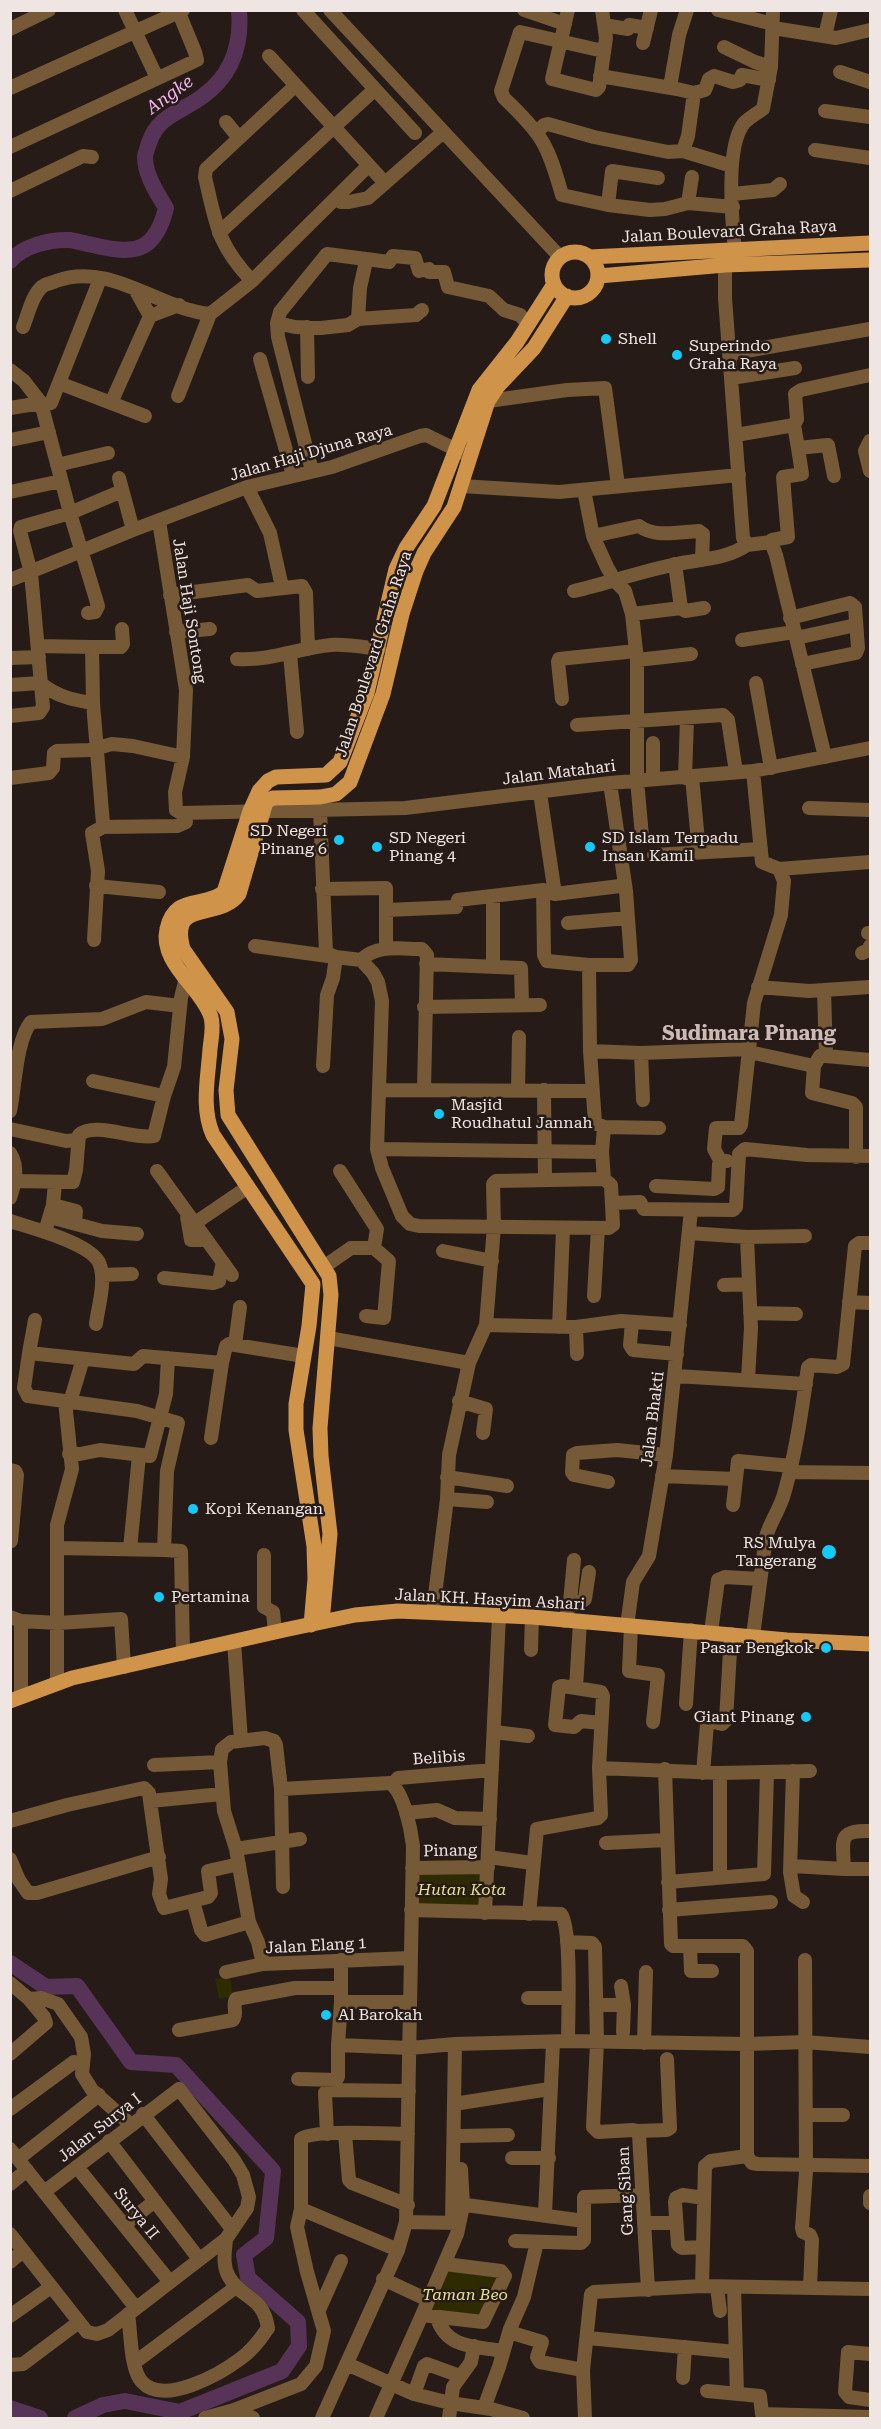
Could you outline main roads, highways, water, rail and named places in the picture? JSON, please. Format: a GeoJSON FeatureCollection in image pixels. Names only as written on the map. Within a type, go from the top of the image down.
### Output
{"type":"FeatureCollection","features":[{"type":"Feature","properties":{"kind":"main road","name":"Jalan Boulevard Graha Raya"},"geometry":{"type":"LineString","coordinates":[[590,257],[870,243]]}},
{"type":"Feature","properties":{"kind":"main road"},"geometry":{"type":"LineString","coordinates":[[572,252],[590,257],[597,266],[599,276],[595,288],[579,298],[567,296],[559,291],[554,284],[553,270],[560,257],[572,252]]}},
{"type":"Feature","properties":{"kind":"main road","name":"Jalan Boulevard Graha Raya"},"geometry":{"type":"LineString","coordinates":[[599,276],[725,265],[870,260]]}},
{"type":"Feature","properties":{"kind":"main road","name":"Jalan Boulevard Graha Raya"},"geometry":{"type":"LineString","coordinates":[[256,811],[273,798],[320,797],[336,794],[351,782],[383,694],[402,614],[416,571],[424,553],[454,507],[488,401],[498,386],[528,324],[554,284]]}},
{"type":"Feature","properties":{"kind":"main road","name":"Jalan Boulevard Graha Raya"},"geometry":{"type":"LineString","coordinates":[[317,1624],[330,1534],[321,1456],[321,1428],[331,1284],[325,1266],[228,1115],[226,1090],[232,1039],[226,1012],[191,973],[175,964],[166,939],[175,911],[184,904],[217,898],[224,892],[256,811],[259,791],[268,781],[276,777],[326,775],[340,762],[367,693],[396,569],[406,548],[434,506],[474,399],[506,368],[534,348],[567,296]]}},
{"type":"Feature","properties":{"kind":"main road","name":"Jalan Boulevard Graha Raya"},"geometry":{"type":"LineString","coordinates":[[191,973],[213,1025],[206,1103],[207,1122],[213,1135],[313,1284],[296,1404],[296,1430],[314,1546],[317,1624]]}},
{"type":"Feature","properties":{"kind":"main road"},"geometry":{"type":"LineString","coordinates":[[248,1187],[266,1175]]}},
{"type":"Feature","properties":{"kind":"main road"},"geometry":{"type":"LineString","coordinates":[[296,1404],[309,1409],[322,1405]]}},
{"type":"Feature","properties":{"kind":"main road"},"geometry":{"type":"LineString","coordinates":[[296,1430],[308,1424],[321,1428]]}},
{"type":"Feature","properties":{"kind":"main road"},"geometry":{"type":"LineString","coordinates":[[279,1631],[297,1624],[304,1616],[307,1580],[314,1546]]}},
{"type":"Feature","properties":{"kind":"main road","name":"Jalan KH. Hasyim Ashari"},"geometry":{"type":"LineString","coordinates":[[16,1698],[57,1683],[124,1666],[279,1631],[365,1614],[398,1611],[532,1617],[870,1644]]}},
{"type":"Feature","properties":{"kind":"waterway","name":"Angke"},"geometry":{"type":"LineString","coordinates":[[10,261],[22,251],[37,244],[54,241],[70,240],[120,250],[131,250],[149,242],[156,234],[166,208],[147,170],[145,157],[149,143],[158,126],[213,88],[228,69],[237,47],[239,10]]}},
{"type":"Feature","properties":{"kind":"waterway"},"geometry":{"type":"LineString","coordinates":[[10,1963],[46,1987],[77,1986],[131,2062],[176,2065],[273,2171],[266,2238],[244,2255],[248,2278],[298,2322],[299,2346],[282,2371],[180,2412],[125,2401],[103,2405],[75,2418]]}},
{"type":"Feature","properties":{"kind":"waterway"},"geometry":{"type":"LineString","coordinates":[[10,2408],[40,2418]]}},
{"type":"Feature","properties":{"kind":"place","name":"Shell"},"geometry":{"type":"Point","coordinates":[606,339]}},
{"type":"Feature","properties":{"kind":"place","name":"Superindo Graha Raya"},"geometry":{"type":"Point","coordinates":[677,355]}},
{"type":"Feature","properties":{"kind":"place","name":"SD Negeri Pinang 6"},"geometry":{"type":"Point","coordinates":[339,840]}},
{"type":"Feature","properties":{"kind":"place","name":"SD Negeri Pinang 4"},"geometry":{"type":"Point","coordinates":[377,847]}},
{"type":"Feature","properties":{"kind":"place","name":"SD Islam Terpadu Insan Kamil"},"geometry":{"type":"Point","coordinates":[590,847]}},
{"type":"Feature","properties":{"kind":"place","name":"Masjid Roudhatul Jannah"},"geometry":{"type":"Point","coordinates":[439,1114]}},
{"type":"Feature","properties":{"kind":"place","name":"Kopi Kenangan"},"geometry":{"type":"Point","coordinates":[193,1509]}},
{"type":"Feature","properties":{"kind":"place","name":"RS Mulya Tangerang"},"geometry":{"type":"Point","coordinates":[829,1552]}},
{"type":"Feature","properties":{"kind":"place","name":"Pertamina"},"geometry":{"type":"Point","coordinates":[159,1597]}},
{"type":"Feature","properties":{"kind":"place","name":"Pasar Bengkok"},"geometry":{"type":"Point","coordinates":[826,1648]}},
{"type":"Feature","properties":{"kind":"place","name":"Giant Pinang"},"geometry":{"type":"Point","coordinates":[806,1717]}},
{"type":"Feature","properties":{"kind":"place","name":"Al Barokah"},"geometry":{"type":"Point","coordinates":[326,2015]}},
{"type":"Feature","properties":{"kind":"district","name":"Sudimara Pinang"},"geometry":{"type":"Point","coordinates":[749,1034]}},
{"type":"Feature","properties":{"kind":"park label","name":"Hutan Kota"},"geometry":{"type":"Point","coordinates":[462,1890]}},
{"type":"Feature","properties":{"kind":"park label","name":"Taman Beo"},"geometry":{"type":"Point","coordinates":[465,2295]}}]}
